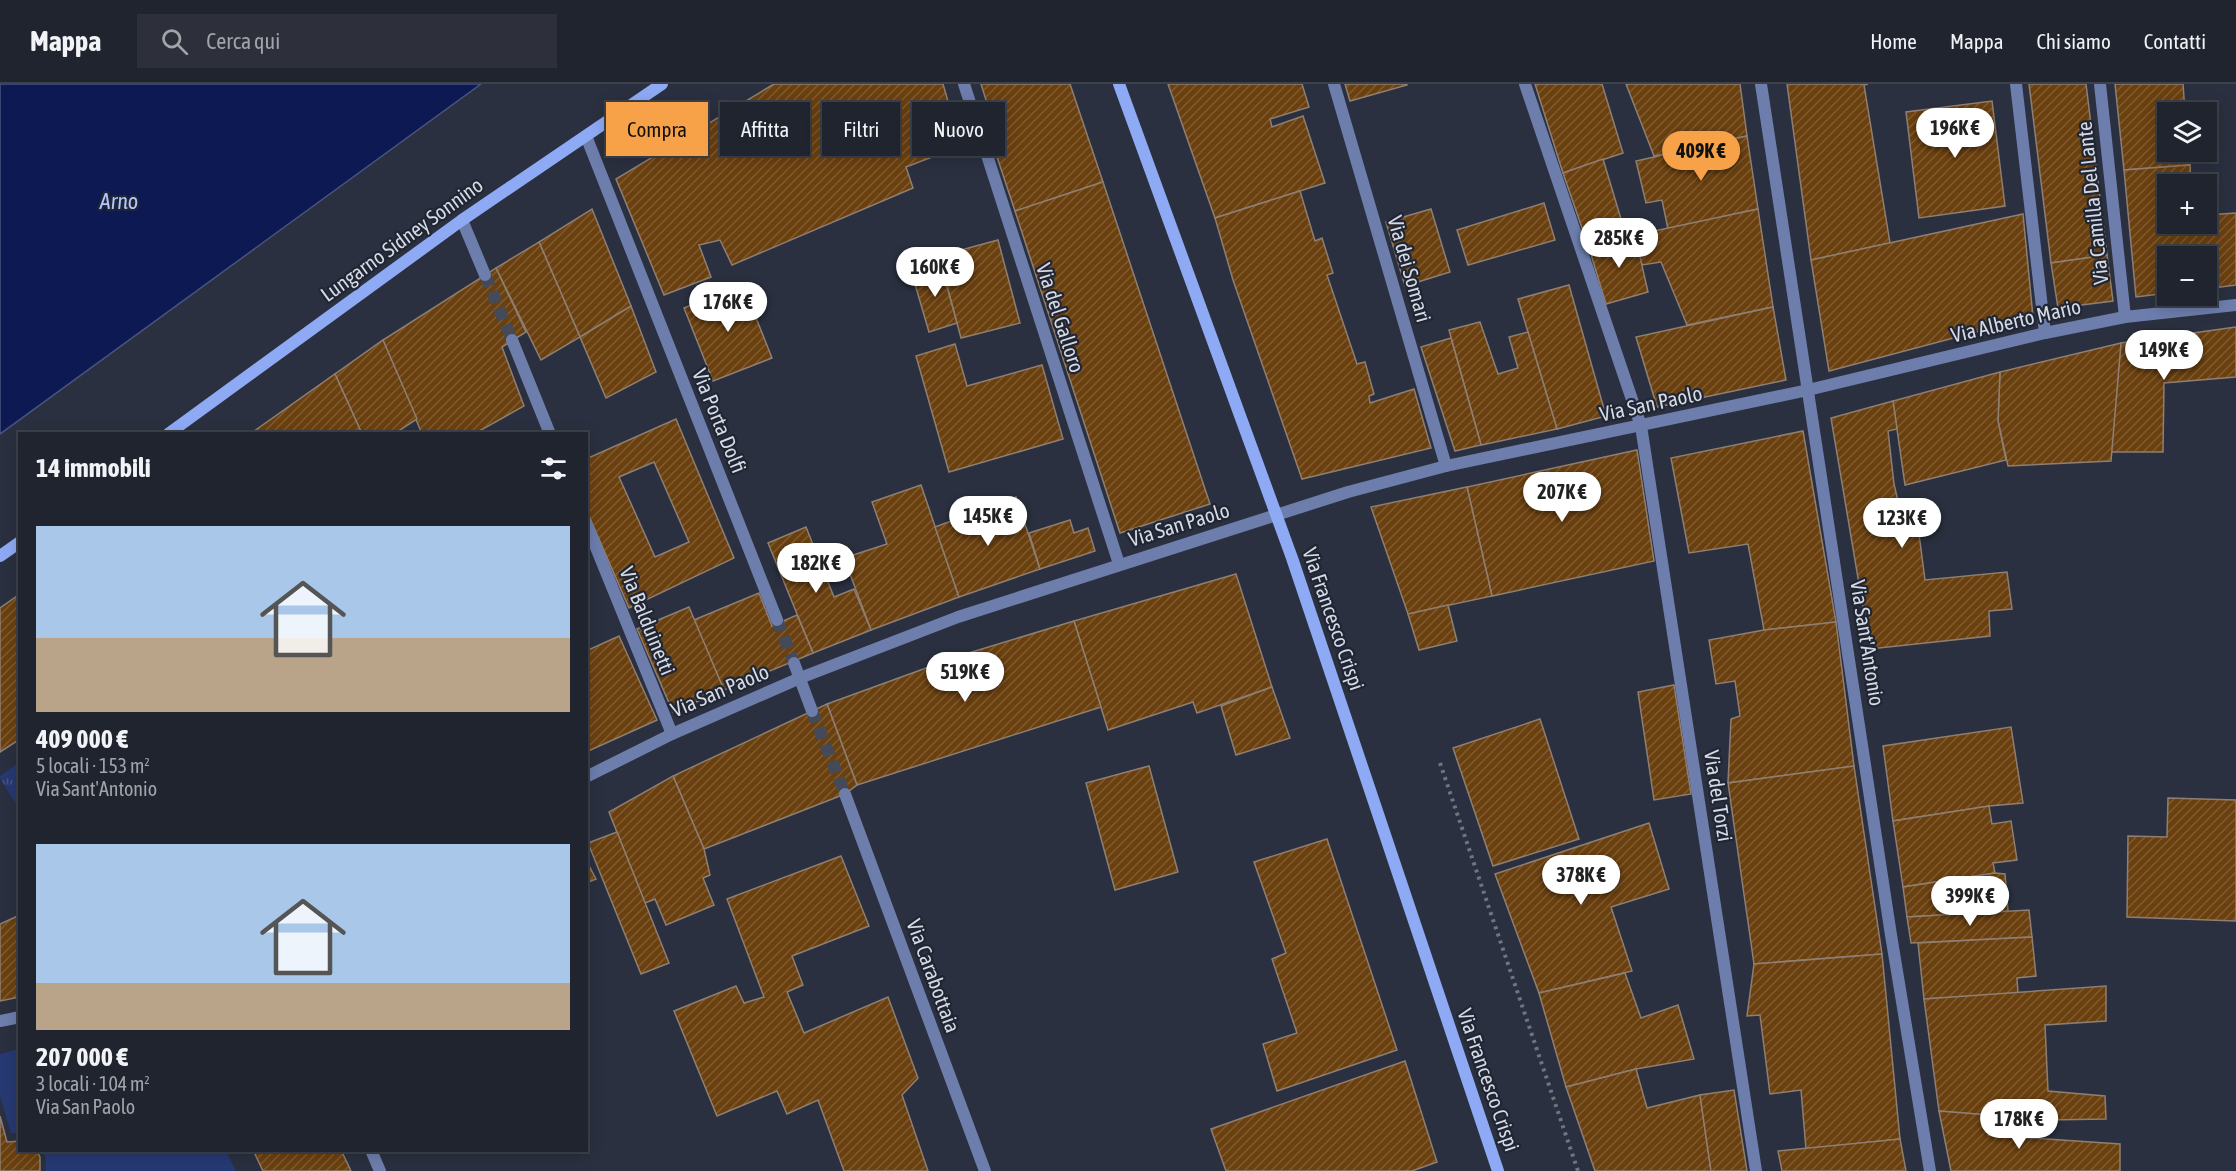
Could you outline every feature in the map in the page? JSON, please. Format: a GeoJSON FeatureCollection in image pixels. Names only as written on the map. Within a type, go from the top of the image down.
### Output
{"type":"FeatureCollection","features":[{"type":"Feature","properties":{"kind":"street","name":"Lungarno Sidney Sonnino"},"geometry":{"type":"LineString","coordinates":[[171,432],[462,220],[662,84]]}},
{"type":"Feature","properties":{"kind":"street","name":"Via del Galloro"},"geometry":{"type":"LineString","coordinates":[[963,84],[1119,564]]}},
{"type":"Feature","properties":{"kind":"street","name":"Via Francesco Crispi"},"geometry":{"type":"LineString","coordinates":[[1119,84],[1276,515],[1498,1171]]}},
{"type":"Feature","properties":{"kind":"street","name":"Via dei Somari"},"geometry":{"type":"LineString","coordinates":[[1334,84],[1446,466]]}},
{"type":"Feature","properties":{"kind":"street","name":"Via del Torzi"},"geometry":{"type":"LineString","coordinates":[[1525,84],[1641,426],[1756,1171]]}},
{"type":"Feature","properties":{"kind":"street","name":"Via Sant'Antonio"},"geometry":{"type":"LineString","coordinates":[[1761,84],[1891,935],[1930,1171]]}},
{"type":"Feature","properties":{"kind":"street"},"geometry":{"type":"LineString","coordinates":[[2016,84],[2045,333]]}},
{"type":"Feature","properties":{"kind":"street","name":"Via Camilla Del Lante"},"geometry":{"type":"LineString","coordinates":[[2100,84],[2125,317]]}},
{"type":"Feature","properties":{"kind":"street","name":"Via Porta Dolfi"},"geometry":{"type":"LineString","coordinates":[[586,136],[777,620]]}},
{"type":"Feature","properties":{"kind":"street"},"geometry":{"type":"LineString","coordinates":[[462,220],[485,275]]}},
{"type":"Feature","properties":{"kind":"street","name":"Via Alberto Mario"},"geometry":{"type":"LineString","coordinates":[[1808,390],[2045,333],[2125,317],[2236,305]]}},
{"type":"Feature","properties":{"kind":"street"},"geometry":{"type":"LineString","coordinates":[[512,340],[549,432]]}},
{"type":"Feature","properties":{"kind":"street","name":"Via San Paolo"},"geometry":{"type":"LineString","coordinates":[[588,776],[672,734],[800,678],[958,617],[1119,564],[1348,492],[1446,466],[1808,390]]}},
{"type":"Feature","properties":{"kind":"street","name":"Via Balduinetti"},"geometry":{"type":"LineString","coordinates":[[588,528],[672,734]]}},
{"type":"Feature","properties":{"kind":"street"},"geometry":{"type":"LineString","coordinates":[[0,556],[18,543]]}},
{"type":"Feature","properties":{"kind":"street"},"geometry":{"type":"LineString","coordinates":[[794,663],[812,711]]}},
{"type":"Feature","properties":{"kind":"street","name":"Via Carabottaia"},"geometry":{"type":"LineString","coordinates":[[845,794],[985,1171]]}},
{"type":"Feature","properties":{"kind":"street"},"geometry":{"type":"LineString","coordinates":[[0,1021],[18,1017]]}},
{"type":"Feature","properties":{"kind":"street"},"geometry":{"type":"LineString","coordinates":[[372,1152],[380,1171]]}},
{"type":"Feature","properties":{"kind":"path"},"geometry":{"type":"LineString","coordinates":[[1440,763],[1578,1171]]}},
{"type":"Feature","properties":{"kind":"green space"},"geometry":{"type":"Polygon","coordinates":[[[18,764],[18,807],[0,778],[18,764]]]}},
{"type":"Feature","properties":{"kind":"green space"},"geometry":{"type":"Polygon","coordinates":[[[18,1049],[18,1133],[11,1133],[0,1096],[0,1054],[18,1049]]]}},
{"type":"Feature","properties":{"kind":"green space"},"geometry":{"type":"Polygon","coordinates":[[[42,1152],[119,1152],[122,1154],[128,1152],[226,1152],[236,1171],[46,1171],[45,1156],[42,1152]]]}},
{"type":"Feature","properties":{"kind":"water","name":"Arno"},"geometry":{"type":"Polygon","coordinates":[[[0,84],[481,84],[0,434],[0,84]]]}},
{"type":"Feature","properties":{"kind":"building"},"geometry":{"type":"Polygon","coordinates":[[[774,84],[943,84],[948,102],[912,102],[912,156],[935,156],[906,167],[913,188],[732,265],[720,240],[699,245],[711,277],[664,295],[616,179],[654,156],[708,156],[708,124],[720,116],[720,156],[810,156],[810,102],[744,102],[774,84]]]}},
{"type":"Feature","properties":{"kind":"building"},"geometry":{"type":"Polygon","coordinates":[[[981,84],[1070,84],[1103,182],[1015,211],[997,156],[1005,156],[1005,102],[987,102],[981,84]]]}},
{"type":"Feature","properties":{"kind":"building"},"geometry":{"type":"Polygon","coordinates":[[[1168,84],[1302,84],[1309,107],[1270,119],[1272,127],[1303,116],[1325,183],[1215,218],[1168,84]]]}},
{"type":"Feature","properties":{"kind":"building"},"geometry":{"type":"Polygon","coordinates":[[[1345,84],[1407,84],[1407,85],[1350,101],[1345,84]]]}},
{"type":"Feature","properties":{"kind":"building"},"geometry":{"type":"Polygon","coordinates":[[[1535,84],[1602,84],[1623,153],[1563,173],[1535,84]]]}},
{"type":"Feature","properties":{"kind":"building"},"geometry":{"type":"Polygon","coordinates":[[[1626,84],[1740,84],[1747,136],[1654,156],[1626,84]]]}},
{"type":"Feature","properties":{"kind":"building"},"geometry":{"type":"Polygon","coordinates":[[[1787,84],[1868,84],[1864,85],[1890,243],[1811,260],[1787,84]]]}},
{"type":"Feature","properties":{"kind":"building"},"geometry":{"type":"Polygon","coordinates":[[[2029,84],[2086,84],[2107,255],[2051,263],[2029,84]]]}},
{"type":"Feature","properties":{"kind":"building"},"geometry":{"type":"Polygon","coordinates":[[[2115,84],[2183,84],[2184,102],[2157,102],[2157,162],[2190,162],[2190,165],[2124,170],[2115,84]]]}},
{"type":"Feature","properties":{"kind":"building"},"geometry":{"type":"Polygon","coordinates":[[[1992,101],[2005,206],[1919,218],[1906,112],[1992,101]]]}},
{"type":"Feature","properties":{"kind":"building"},"geometry":{"type":"Polygon","coordinates":[[[1747,136],[1758,209],[1668,229],[1662,200],[1646,203],[1636,161],[1747,136]]]}},
{"type":"Feature","properties":{"kind":"building"},"geometry":{"type":"Polygon","coordinates":[[[1603,159],[1627,239],[1589,248],[1563,173],[1603,159]]]}},
{"type":"Feature","properties":{"kind":"building"},"geometry":{"type":"Polygon","coordinates":[[[2190,165],[2190,174],[2157,174],[2157,234],[2217,234],[2217,214],[2236,213],[2236,285],[2217,288],[2217,246],[2157,246],[2157,294],[2136,297],[2124,170],[2190,165]]]}},
{"type":"Feature","properties":{"kind":"building"},"geometry":{"type":"Polygon","coordinates":[[[1103,182],[1210,504],[1120,533],[1015,211],[1103,182]]]}},
{"type":"Feature","properties":{"kind":"building"},"geometry":{"type":"Polygon","coordinates":[[[1300,191],[1315,241],[1322,238],[1333,273],[1327,275],[1357,364],[1365,362],[1374,394],[1369,396],[1370,403],[1414,389],[1431,448],[1302,479],[1233,280],[1215,218],[1300,191]]]}},
{"type":"Feature","properties":{"kind":"building"},"geometry":{"type":"Polygon","coordinates":[[[1544,203],[1555,240],[1468,265],[1457,230],[1544,203]]]}},
{"type":"Feature","properties":{"kind":"building"},"geometry":{"type":"Polygon","coordinates":[[[592,209],[631,306],[580,337],[539,242],[592,209]]]}},
{"type":"Feature","properties":{"kind":"building"},"geometry":{"type":"Polygon","coordinates":[[[1431,209],[1450,272],[1405,286],[1386,222],[1431,209]]]}},
{"type":"Feature","properties":{"kind":"building"},"geometry":{"type":"Polygon","coordinates":[[[1758,209],[1773,307],[1687,325],[1661,262],[1642,265],[1635,235],[1758,209]]]}},
{"type":"Feature","properties":{"kind":"building"},"geometry":{"type":"Polygon","coordinates":[[[2023,214],[2033,317],[1829,371],[1811,260],[2023,214]]]}},
{"type":"Feature","properties":{"kind":"building"},"geometry":{"type":"Polygon","coordinates":[[[1635,235],[1648,292],[1606,304],[1589,248],[1635,235]]]}},
{"type":"Feature","properties":{"kind":"building"},"geometry":{"type":"Polygon","coordinates":[[[998,240],[1020,323],[961,338],[939,256],[998,240]]]}},
{"type":"Feature","properties":{"kind":"building"},"geometry":{"type":"Polygon","coordinates":[[[539,242],[580,337],[541,360],[496,268],[539,242]]]}},
{"type":"Feature","properties":{"kind":"building"},"geometry":{"type":"Polygon","coordinates":[[[2107,255],[2113,301],[2058,308],[2051,263],[2107,255]]]}},
{"type":"Feature","properties":{"kind":"building"},"geometry":{"type":"Polygon","coordinates":[[[941,265],[957,323],[929,332],[912,274],[941,265]]]}},
{"type":"Feature","properties":{"kind":"building"},"geometry":{"type":"Polygon","coordinates":[[[496,268],[526,332],[502,347],[524,406],[478,432],[421,432],[383,340],[496,268]]]}},
{"type":"Feature","properties":{"kind":"building"},"geometry":{"type":"Polygon","coordinates":[[[743,285],[772,358],[713,381],[684,308],[743,285]]]}},
{"type":"Feature","properties":{"kind":"building"},"geometry":{"type":"Polygon","coordinates":[[[1569,285],[1606,416],[1557,429],[1518,299],[1569,285]]]}},
{"type":"Feature","properties":{"kind":"building"},"geometry":{"type":"Polygon","coordinates":[[[631,306],[656,372],[606,398],[580,337],[631,306]]]}},
{"type":"Feature","properties":{"kind":"building"},"geometry":{"type":"Polygon","coordinates":[[[1773,307],[1786,380],[1657,407],[1636,337],[1773,307]]]}},
{"type":"Feature","properties":{"kind":"building"},"geometry":{"type":"Polygon","coordinates":[[[1480,322],[1498,374],[1518,368],[1509,337],[1528,332],[1557,429],[1481,445],[1449,330],[1480,322]]]}},
{"type":"Feature","properties":{"kind":"building"},"geometry":{"type":"Polygon","coordinates":[[[2236,327],[2236,377],[2164,383],[2163,452],[2111,452],[2121,343],[2236,327]]]}},
{"type":"Feature","properties":{"kind":"building"},"geometry":{"type":"Polygon","coordinates":[[[1451,338],[1481,445],[1455,451],[1421,347],[1451,338]]]}},
{"type":"Feature","properties":{"kind":"building"},"geometry":{"type":"Polygon","coordinates":[[[383,340],[417,419],[397,432],[361,432],[335,374],[383,340]]]}},
{"type":"Feature","properties":{"kind":"building"},"geometry":{"type":"Polygon","coordinates":[[[2121,343],[2111,461],[2008,466],[1998,421],[2000,372],[2121,343]]]}},
{"type":"Feature","properties":{"kind":"building"},"geometry":{"type":"Polygon","coordinates":[[[955,344],[967,386],[1042,365],[1063,439],[949,472],[916,356],[955,344]]]}},
{"type":"Feature","properties":{"kind":"building"},"geometry":{"type":"Polygon","coordinates":[[[2000,372],[1998,421],[2006,460],[1905,485],[1893,401],[2000,372]]]}},
{"type":"Feature","properties":{"kind":"building"},"geometry":{"type":"Polygon","coordinates":[[[335,374],[361,432],[253,432],[335,374]]]}},
{"type":"Feature","properties":{"kind":"building"},"geometry":{"type":"Polygon","coordinates":[[[1893,401],[1897,429],[1888,431],[1894,484],[1903,523],[1917,519],[1925,580],[2007,572],[2012,609],[1989,611],[1990,636],[1870,649],[1831,418],[1893,401]]]}},
{"type":"Feature","properties":{"kind":"building"},"geometry":{"type":"Polygon","coordinates":[[[676,419],[734,558],[629,608],[588,514],[588,458],[676,419]],[[654,462],[619,477],[655,557],[689,542],[654,462]]]}},
{"type":"Feature","properties":{"kind":"building"},"geometry":{"type":"Polygon","coordinates":[[[1803,431],[1836,622],[1764,630],[1748,544],[1689,553],[1671,458],[1803,431]]]}},
{"type":"Feature","properties":{"kind":"building"},"geometry":{"type":"Polygon","coordinates":[[[1637,450],[1654,561],[1492,596],[1467,487],[1637,450]]]}},
{"type":"Feature","properties":{"kind":"building"},"geometry":{"type":"Polygon","coordinates":[[[921,485],[959,597],[871,630],[844,558],[887,544],[872,502],[921,485]]]}},
{"type":"Feature","properties":{"kind":"building"},"geometry":{"type":"Polygon","coordinates":[[[1467,487],[1492,596],[1408,614],[1371,507],[1467,487]]]}},
{"type":"Feature","properties":{"kind":"building"},"geometry":{"type":"Polygon","coordinates":[[[1016,497],[1040,569],[959,597],[935,527],[1016,497]]]}},
{"type":"Feature","properties":{"kind":"building"},"geometry":{"type":"Polygon","coordinates":[[[1070,520],[1074,533],[1088,528],[1095,551],[1040,569],[1029,533],[1070,520]]]}},
{"type":"Feature","properties":{"kind":"building"},"geometry":{"type":"Polygon","coordinates":[[[806,527],[834,597],[854,589],[871,630],[813,653],[768,543],[806,527]]]}},
{"type":"Feature","properties":{"kind":"building"},"geometry":{"type":"Polygon","coordinates":[[[1236,574],[1272,687],[1197,713],[1193,702],[1108,730],[1074,621],[1236,574]]]}},
{"type":"Feature","properties":{"kind":"building"},"geometry":{"type":"Polygon","coordinates":[[[759,593],[772,626],[797,615],[813,653],[724,690],[694,620],[759,593]]]}},
{"type":"Feature","properties":{"kind":"building"},"geometry":{"type":"Polygon","coordinates":[[[18,595],[18,740],[0,752],[0,608],[18,595]]]}},
{"type":"Feature","properties":{"kind":"building"},"geometry":{"type":"Polygon","coordinates":[[[1448,605],[1457,641],[1419,650],[1408,614],[1448,605]]]}},
{"type":"Feature","properties":{"kind":"building"},"geometry":{"type":"Polygon","coordinates":[[[689,607],[724,690],[673,712],[637,629],[689,607]]]}},
{"type":"Feature","properties":{"kind":"building"},"geometry":{"type":"Polygon","coordinates":[[[1074,621],[1101,707],[857,785],[827,704],[962,655],[1074,621]]]}},
{"type":"Feature","properties":{"kind":"building"},"geometry":{"type":"Polygon","coordinates":[[[1836,622],[1854,766],[1728,783],[1731,719],[1740,716],[1735,681],[1716,684],[1709,640],[1764,630],[1836,622]]]}},
{"type":"Feature","properties":{"kind":"building"},"geometry":{"type":"Polygon","coordinates":[[[619,636],[657,720],[588,751],[588,650],[619,636]]]}},
{"type":"Feature","properties":{"kind":"building"},"geometry":{"type":"Polygon","coordinates":[[[1674,685],[1691,794],[1654,800],[1638,692],[1674,685]]]}},
{"type":"Feature","properties":{"kind":"building"},"geometry":{"type":"Polygon","coordinates":[[[1272,687],[1290,738],[1236,755],[1221,706],[1272,687]]]}},
{"type":"Feature","properties":{"kind":"building"},"geometry":{"type":"Polygon","coordinates":[[[827,704],[857,785],[845,794],[704,849],[673,776],[827,704]]]}},
{"type":"Feature","properties":{"kind":"building"},"geometry":{"type":"Polygon","coordinates":[[[1540,719],[1579,839],[1493,866],[1453,748],[1540,719]]]}},
{"type":"Feature","properties":{"kind":"building"},"geometry":{"type":"Polygon","coordinates":[[[2011,727],[2023,803],[1893,821],[1883,746],[2011,727]]]}},
{"type":"Feature","properties":{"kind":"building"},"geometry":{"type":"Polygon","coordinates":[[[1149,766],[1178,872],[1115,890],[1086,783],[1149,766]]]}},
{"type":"Feature","properties":{"kind":"building"},"geometry":{"type":"Polygon","coordinates":[[[1854,766],[1882,954],[1754,964],[1728,783],[1854,766]]]}},
{"type":"Feature","properties":{"kind":"building"},"geometry":{"type":"Polygon","coordinates":[[[673,776],[704,849],[710,875],[703,878],[714,905],[666,925],[655,899],[645,903],[609,812],[673,776]]]}},
{"type":"Feature","properties":{"kind":"building"},"geometry":{"type":"Polygon","coordinates":[[[2168,798],[2236,800],[2236,921],[2127,917],[2128,836],[2167,837],[2168,798]]]}},
{"type":"Feature","properties":{"kind":"building"},"geometry":{"type":"Polygon","coordinates":[[[1989,806],[1992,824],[2011,821],[2017,860],[1993,863],[1995,873],[1903,887],[1893,821],[1989,806]]]}},
{"type":"Feature","properties":{"kind":"building"},"geometry":{"type":"Polygon","coordinates":[[[1649,823],[1669,889],[1611,907],[1632,971],[1539,993],[1495,874],[1649,823]]]}},
{"type":"Feature","properties":{"kind":"building"},"geometry":{"type":"Polygon","coordinates":[[[617,832],[669,963],[641,974],[588,843],[617,832]]]}},
{"type":"Feature","properties":{"kind":"building"},"geometry":{"type":"Polygon","coordinates":[[[1327,839],[1397,1050],[1277,1091],[1263,1044],[1297,1033],[1272,959],[1286,953],[1254,862],[1327,839]]]}},
{"type":"Feature","properties":{"kind":"building"},"geometry":{"type":"Polygon","coordinates":[[[841,856],[869,926],[792,956],[803,985],[787,992],[804,1033],[888,997],[918,1078],[902,1095],[928,1171],[844,1171],[818,1100],[787,1114],[777,1091],[717,1116],[674,1011],[736,986],[744,1003],[764,997],[727,899],[841,856]]]}},
{"type":"Feature","properties":{"kind":"building"},"geometry":{"type":"Polygon","coordinates":[[[588,864],[596,879],[588,882],[588,864]]]}},
{"type":"Feature","properties":{"kind":"building"},"geometry":{"type":"Polygon","coordinates":[[[1995,873],[2005,874],[2008,911],[1907,917],[1903,887],[1995,873]]]}},
{"type":"Feature","properties":{"kind":"building"},"geometry":{"type":"Polygon","coordinates":[[[2029,910],[2032,937],[1911,943],[1907,917],[2029,910]]]}},
{"type":"Feature","properties":{"kind":"building"},"geometry":{"type":"Polygon","coordinates":[[[18,916],[18,997],[0,1001],[0,924],[18,916]]]}},
{"type":"Feature","properties":{"kind":"building"},"geometry":{"type":"Polygon","coordinates":[[[2032,937],[2036,976],[2017,978],[2018,994],[1924,999],[1918,943],[2032,937]]]}},
{"type":"Feature","properties":{"kind":"building"},"geometry":{"type":"Polygon","coordinates":[[[1882,954],[1900,1139],[1806,1149],[1801,1090],[1770,1094],[1760,1015],[1747,1016],[1754,964],[1882,954]]]}},
{"type":"Feature","properties":{"kind":"building"},"geometry":{"type":"Polygon","coordinates":[[[1625,973],[1641,1018],[1678,1005],[1694,1059],[1636,1069],[1566,1087],[1539,993],[1625,973]]]}},
{"type":"Feature","properties":{"kind":"building"},"geometry":{"type":"Polygon","coordinates":[[[2106,986],[2106,1021],[2045,1025],[2048,1091],[2105,1096],[2106,1119],[2047,1120],[1939,1111],[1924,999],[2106,986]]]}},
{"type":"Feature","properties":{"kind":"building"},"geometry":{"type":"Polygon","coordinates":[[[1405,1061],[1437,1162],[1412,1171],[1226,1171],[1211,1129],[1405,1061]]]}},
{"type":"Feature","properties":{"kind":"building"},"geometry":{"type":"Polygon","coordinates":[[[1636,1069],[1647,1108],[1700,1095],[1711,1171],[1595,1171],[1566,1087],[1636,1069]]]}},
{"type":"Feature","properties":{"kind":"building"},"geometry":{"type":"Polygon","coordinates":[[[1734,1090],[1747,1171],[1711,1171],[1700,1095],[1734,1090]]]}},
{"type":"Feature","properties":{"kind":"building"},"geometry":{"type":"Polygon","coordinates":[[[1939,1111],[1989,1115],[1988,1135],[2120,1144],[2120,1171],[1951,1171],[1939,1111]]]}},
{"type":"Feature","properties":{"kind":"building"},"geometry":{"type":"Polygon","coordinates":[[[0,1116],[7,1142],[18,1141],[18,1152],[37,1152],[40,1157],[40,1171],[0,1171],[0,1116]]]}},
{"type":"Feature","properties":{"kind":"building"},"geometry":{"type":"Polygon","coordinates":[[[1900,1139],[1906,1171],[1782,1171],[1778,1151],[1900,1139]]]}},
{"type":"Feature","properties":{"kind":"building"},"geometry":{"type":"Polygon","coordinates":[[[254,1152],[342,1152],[351,1171],[263,1171],[254,1152]]]}},
{"type":"Feature","properties":{"kind":"tunnel"},"geometry":{"type":"LineString","coordinates":[[485,275],[512,340]]}},
{"type":"Feature","properties":{"kind":"tunnel"},"geometry":{"type":"LineString","coordinates":[[777,620],[794,663]]}},
{"type":"Feature","properties":{"kind":"tunnel"},"geometry":{"type":"LineString","coordinates":[[812,711],[845,794]]}}]}
